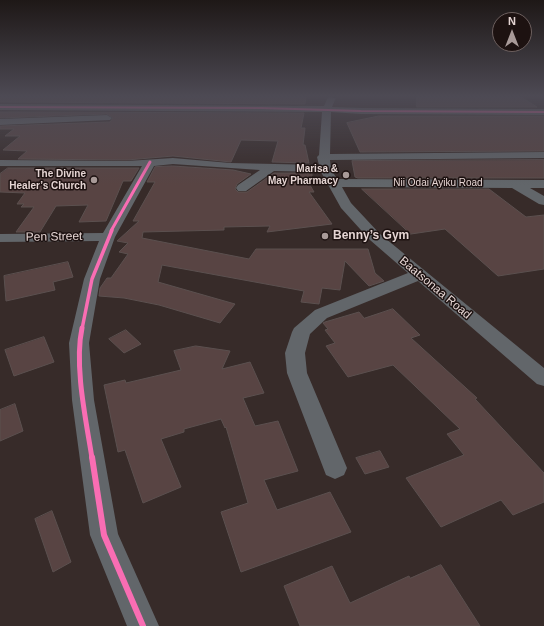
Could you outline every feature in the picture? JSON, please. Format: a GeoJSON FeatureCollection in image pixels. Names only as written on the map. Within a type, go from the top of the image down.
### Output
{"type":"FeatureCollection","features":[{"type":"Feature","properties":{"kind":"street"},"geometry":{"type":"LineString","coordinates":[[324,163],[327,126]]}},
{"type":"Feature","properties":{"kind":"street"},"geometry":{"type":"LineString","coordinates":[[0,163],[127,164],[149,156],[173,161],[271,168],[324,163],[544,155]]}},
{"type":"Feature","properties":{"kind":"street"},"geometry":{"type":"LineString","coordinates":[[143,626],[104,535],[84,400],[79,343],[92,279],[108,237],[149,156]]}},
{"type":"Feature","properties":{"kind":"street","name":"Baatsonaa Road"},"geometry":{"type":"LineString","coordinates":[[324,163],[332,182],[346,204],[375,237],[418,275],[544,379]]}},
{"type":"Feature","properties":{"kind":"street"},"geometry":{"type":"LineString","coordinates":[[242,188],[271,168]]}},
{"type":"Feature","properties":{"kind":"street","name":"Nii Odai Ayiku Road"},"geometry":{"type":"LineString","coordinates":[[332,182],[544,184]]}},
{"type":"Feature","properties":{"kind":"street"},"geometry":{"type":"LineString","coordinates":[[514,184],[544,201]]}},
{"type":"Feature","properties":{"kind":"street","name":"Pen Street"},"geometry":{"type":"LineString","coordinates":[[0,238],[108,237]]}},
{"type":"Feature","properties":{"kind":"street"},"geometry":{"type":"LineString","coordinates":[[335,468],[297,373],[295,353],[301,332],[321,314],[418,275]]}},
{"type":"Feature","properties":{"kind":"building"},"geometry":{"type":"Polygon","coordinates":[[[0,126],[301,126],[301,128],[305,128],[303,145],[305,145],[309,163],[272,162],[278,141],[241,140],[231,162],[173,156],[127,160],[18,159],[27,151],[3,150],[20,136],[5,136],[14,129],[0,129],[0,126]]]}},
{"type":"Feature","properties":{"kind":"building"},"geometry":{"type":"Polygon","coordinates":[[[348,126],[544,126],[544,151],[360,152],[348,126]]]}},
{"type":"Feature","properties":{"kind":"building"},"geometry":{"type":"Polygon","coordinates":[[[544,160],[544,178],[358,178],[355,177],[352,161],[544,160]]]}},
{"type":"Feature","properties":{"kind":"building"},"geometry":{"type":"Polygon","coordinates":[[[173,166],[233,170],[251,174],[237,184],[235,189],[238,192],[247,192],[274,173],[312,173],[312,176],[307,180],[314,192],[309,192],[332,224],[267,232],[270,226],[224,227],[224,230],[143,232],[142,238],[249,259],[256,249],[368,249],[375,273],[384,281],[369,286],[345,261],[340,290],[322,288],[319,304],[301,302],[304,291],[162,265],[158,282],[235,304],[220,323],[159,305],[124,298],[99,296],[100,288],[107,278],[111,278],[128,254],[119,252],[128,243],[117,241],[139,221],[133,221],[155,182],[147,182],[155,167],[173,166]]]}},
{"type":"Feature","properties":{"kind":"building"},"geometry":{"type":"Polygon","coordinates":[[[8,168],[139,168],[131,181],[123,181],[106,221],[79,222],[88,205],[56,206],[40,232],[16,232],[34,207],[21,207],[24,204],[17,204],[25,193],[0,192],[0,174],[8,168]]]}},
{"type":"Feature","properties":{"kind":"building"},"geometry":{"type":"Polygon","coordinates":[[[362,189],[489,189],[526,217],[544,215],[544,269],[498,276],[445,229],[411,234],[362,189]]]}},
{"type":"Feature","properties":{"kind":"building"},"geometry":{"type":"Polygon","coordinates":[[[68,262],[73,277],[53,282],[55,290],[6,301],[4,276],[68,262]]]}},
{"type":"Feature","properties":{"kind":"building"},"geometry":{"type":"Polygon","coordinates":[[[393,309],[420,335],[411,338],[477,398],[475,399],[544,473],[544,502],[513,515],[501,500],[441,527],[406,478],[464,455],[447,434],[460,429],[393,365],[348,377],[326,346],[335,343],[325,330],[328,329],[323,323],[359,312],[364,318],[393,309]]]}},
{"type":"Feature","properties":{"kind":"building"},"geometry":{"type":"Polygon","coordinates":[[[126,330],[141,344],[124,353],[109,339],[126,330]]]}},
{"type":"Feature","properties":{"kind":"building"},"geometry":{"type":"Polygon","coordinates":[[[44,337],[54,362],[14,376],[5,350],[44,337]]]}},
{"type":"Feature","properties":{"kind":"building"},"geometry":{"type":"Polygon","coordinates":[[[196,346],[230,351],[222,369],[250,362],[264,393],[243,398],[255,426],[278,421],[298,471],[264,480],[277,510],[330,492],[351,532],[241,572],[221,512],[248,503],[226,427],[225,428],[221,419],[184,429],[184,432],[161,439],[181,487],[143,503],[125,450],[118,452],[104,385],[125,380],[126,383],[181,370],[174,351],[196,346]]]}},
{"type":"Feature","properties":{"kind":"building"},"geometry":{"type":"Polygon","coordinates":[[[15,404],[23,431],[0,441],[0,410],[15,404]]]}},
{"type":"Feature","properties":{"kind":"building"},"geometry":{"type":"Polygon","coordinates":[[[380,451],[389,467],[365,474],[356,458],[380,451]]]}},
{"type":"Feature","properties":{"kind":"building"},"geometry":{"type":"Polygon","coordinates":[[[52,511],[71,562],[53,572],[35,519],[52,511]]]}},
{"type":"Feature","properties":{"kind":"building"},"geometry":{"type":"Polygon","coordinates":[[[441,565],[480,626],[300,626],[284,586],[332,566],[350,603],[409,576],[410,578],[441,565]]]}},
{"type":"Feature","properties":{"kind":"cycle path"},"geometry":{"type":"LineString","coordinates":[[143,626],[104,535],[83,400],[79,343],[92,279],[108,237],[150,162]]}},
{"type":"Feature","properties":{"kind":"place","name":"Marisa & May Pharmacy"},"geometry":{"type":"Point","coordinates":[346,175]}},
{"type":"Feature","properties":{"kind":"place","name":"The Divine Healer’s Church"},"geometry":{"type":"Point","coordinates":[94,180]}},
{"type":"Feature","properties":{"kind":"place","name":"Benny’s Gym"},"geometry":{"type":"Point","coordinates":[325,236]}}]}
